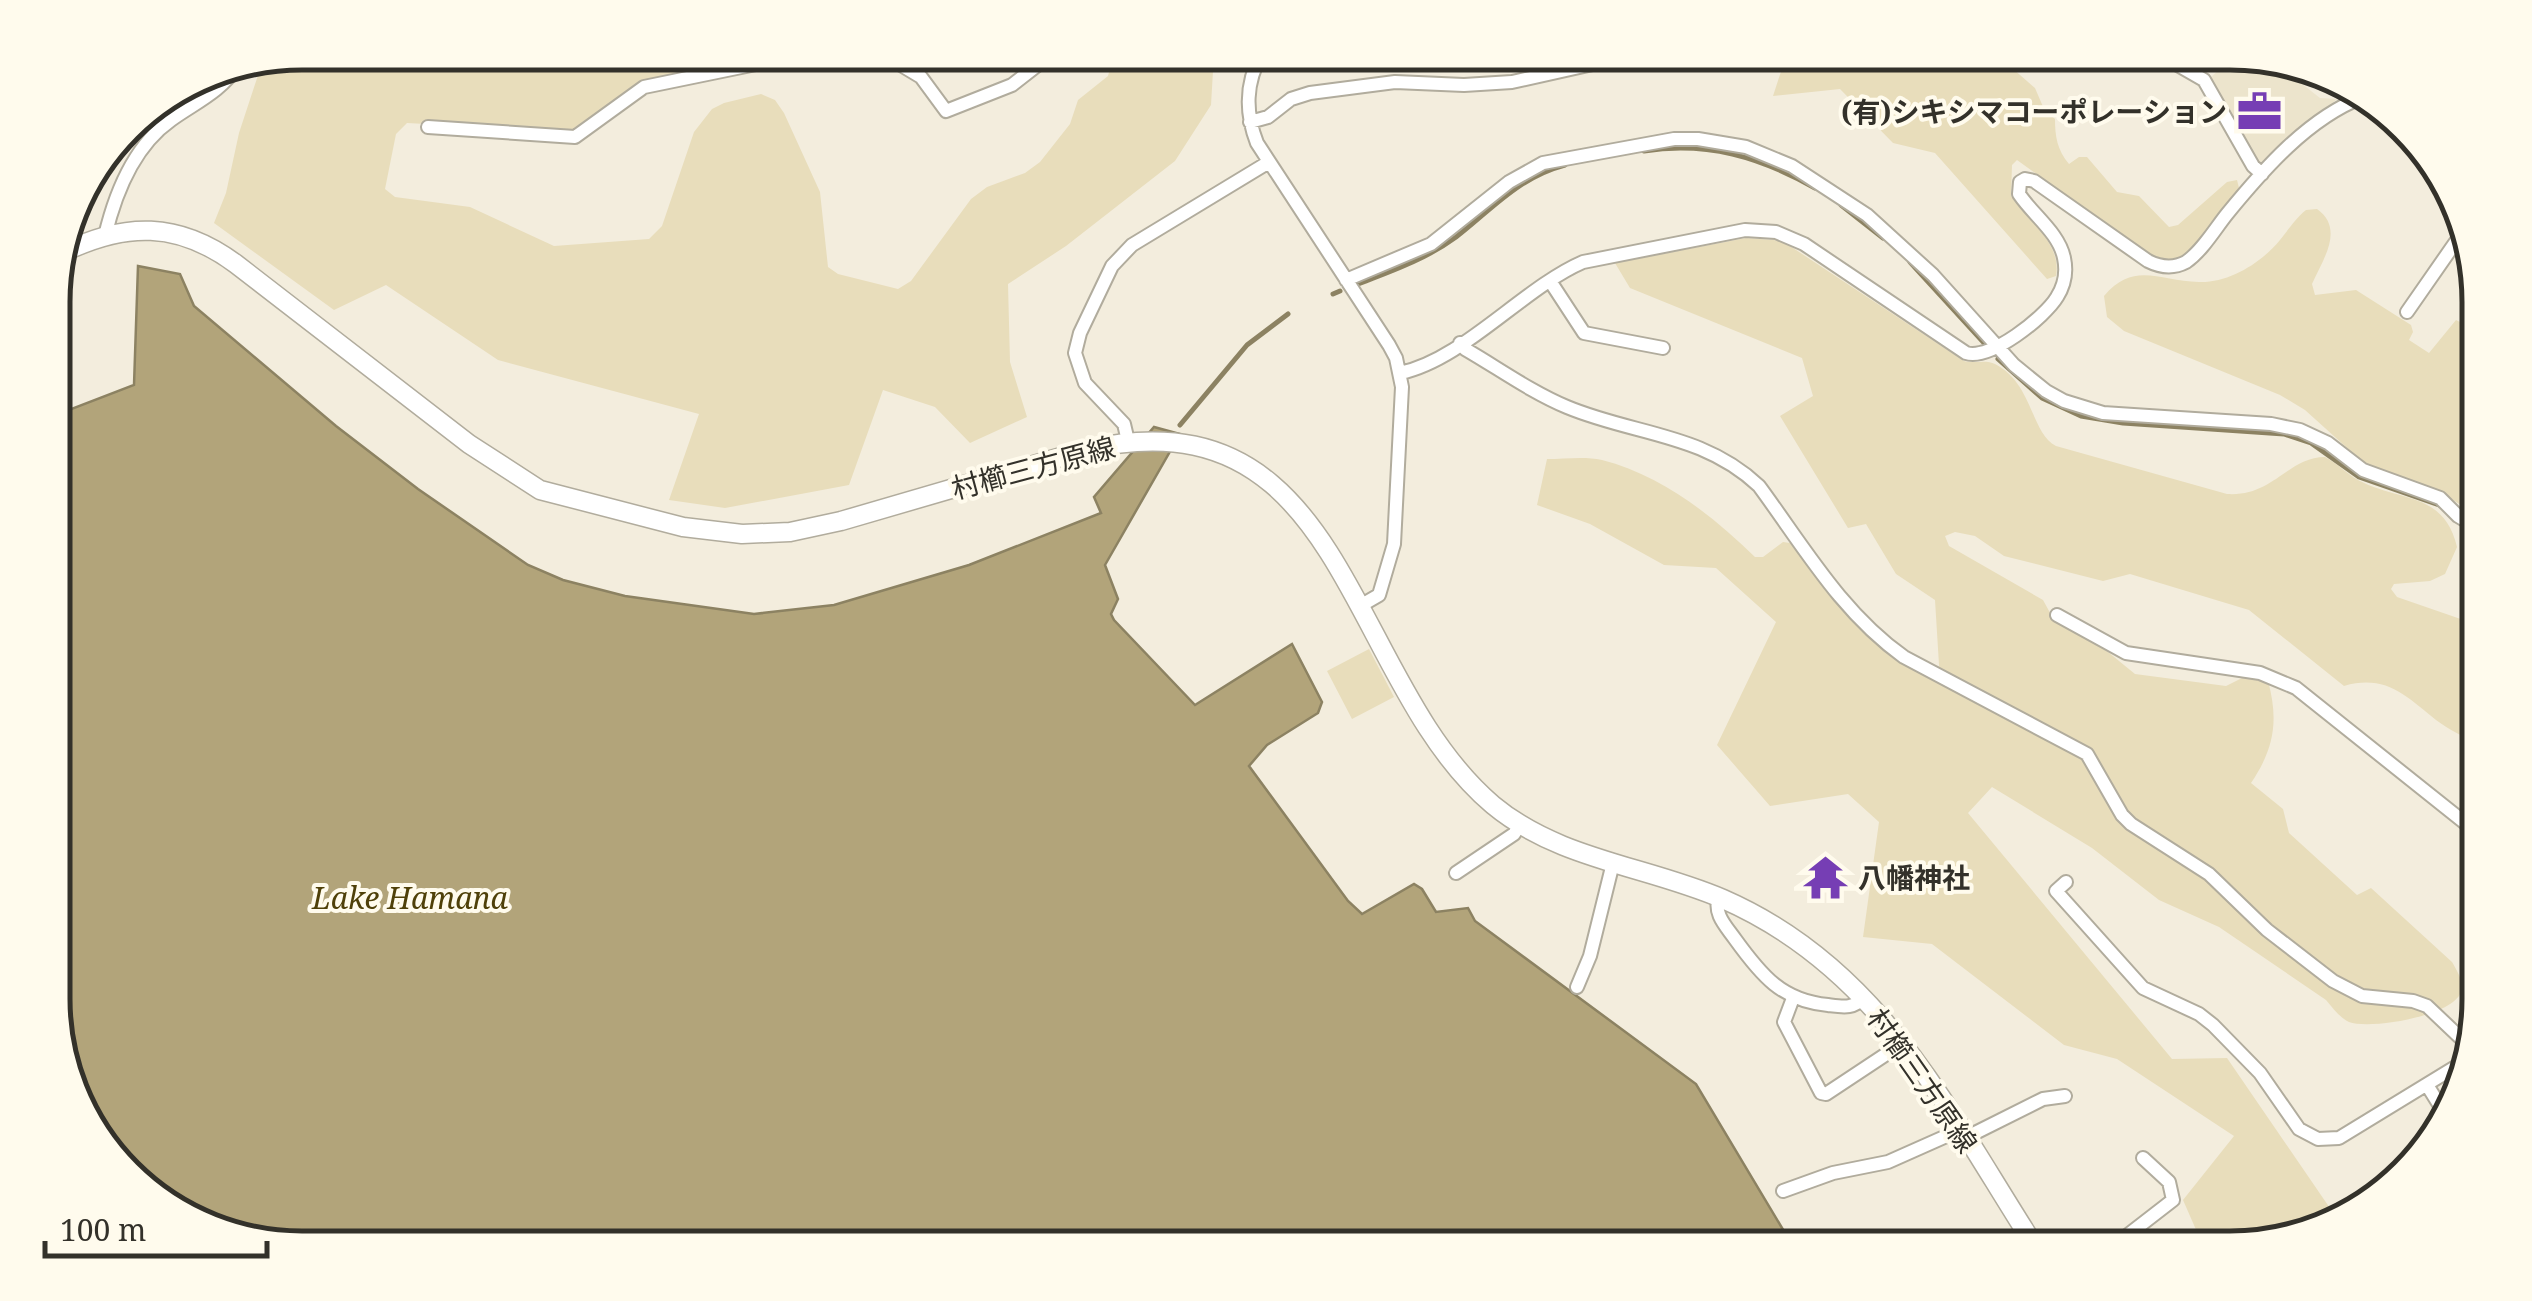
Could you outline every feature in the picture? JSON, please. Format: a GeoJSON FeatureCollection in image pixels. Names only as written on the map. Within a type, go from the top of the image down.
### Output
{"type":"FeatureCollection","features":[{"type":"Feature","properties":{"kind":"main road","name":"村櫛三方原線"},"geometry":{"type":"LineString","coordinates":[[77,246],[104,236],[147,230],[171,232],[217,250],[469,444],[540,490],[683,527],[742,534],[824,526],[1084,450],[1128,441],[1170,441],[1241,464],[1286,496],[1324,546],[1404,692],[1443,750],[1489,801],[1520,825],[1564,847],[1719,897],[1798,940],[1865,997],[1903,1043],[2024,1231]]}},
{"type":"Feature","properties":{"kind":"street"},"geometry":{"type":"LineString","coordinates":[[428,127],[575,137],[644,88],[728,70]]}},
{"type":"Feature","properties":{"kind":"street"},"geometry":{"type":"LineString","coordinates":[[910,70],[922,77],[946,111],[1012,85],[1031,70]]}},
{"type":"Feature","properties":{"kind":"street"},"geometry":{"type":"LineString","coordinates":[[1254,70],[1248,94],[1250,122],[1268,162],[1389,345],[1400,372],[1394,544],[1379,594],[1360,606]]}},
{"type":"Feature","properties":{"kind":"street"},"geometry":{"type":"LineString","coordinates":[[1250,122],[1268,117],[1291,100],[1310,93],[1395,82],[1512,82],[1560,70]]}},
{"type":"Feature","properties":{"kind":"street"},"geometry":{"type":"LineString","coordinates":[[2187,70],[2204,80],[2253,166],[2262,174]]}},
{"type":"Feature","properties":{"kind":"street"},"geometry":{"type":"LineString","coordinates":[[104,236],[117,194],[148,142],[166,123],[224,84]]}},
{"type":"Feature","properties":{"kind":"street"},"geometry":{"type":"LineString","coordinates":[[1400,372],[1414,370],[1460,343],[1572,267],[1595,259],[1745,230],[1776,232],[1804,244],[1966,353],[1980,355],[1999,348],[2054,302],[2064,281],[2060,246],[2018,194],[2020,182],[2034,181],[2148,260],[2178,266],[2194,254],[2262,174],[2323,120],[2351,104]]}},
{"type":"Feature","properties":{"kind":"street"},"geometry":{"type":"LineString","coordinates":[[1346,280],[1430,244],[1508,182],[1543,163],[1649,142],[1698,139],[1746,147],[1770,155],[1843,197],[1912,254],[2038,385],[2084,408],[2124,415],[2270,424],[2300,430],[2328,443],[2363,470],[2440,498],[2462,518]]}},
{"type":"Feature","properties":{"kind":"street"},"geometry":{"type":"LineString","coordinates":[[1128,441],[1124,424],[1084,383],[1075,353],[1080,332],[1112,266],[1132,245],[1268,162]]}},
{"type":"Feature","properties":{"kind":"street"},"geometry":{"type":"LineString","coordinates":[[2407,312],[2454,243]]}},
{"type":"Feature","properties":{"kind":"street"},"geometry":{"type":"LineString","coordinates":[[1550,281],[1584,334],[1664,348]]}},
{"type":"Feature","properties":{"kind":"street"},"geometry":{"type":"LineString","coordinates":[[1460,343],[1464,349],[1567,407],[1703,448],[1742,471],[1759,486],[1852,612],[1886,644],[2087,754],[2131,824],[2209,874],[2267,930],[2333,981],[2362,996],[2427,1006],[2459,1036]]}},
{"type":"Feature","properties":{"kind":"street"},"geometry":{"type":"LineString","coordinates":[[2057,615],[2126,653],[2260,672],[2296,688],[2462,820]]}},
{"type":"Feature","properties":{"kind":"street"},"geometry":{"type":"LineString","coordinates":[[1456,873],[1514,834],[1520,825]]}},
{"type":"Feature","properties":{"kind":"street"},"geometry":{"type":"LineString","coordinates":[[1577,987],[1590,956],[1613,862]]}},
{"type":"Feature","properties":{"kind":"street"},"geometry":{"type":"LineString","coordinates":[[2066,882],[2056,891],[2135,980],[2152,994],[2199,1014],[2213,1025],[2260,1073],[2292,1120],[2308,1136],[2340,1138],[2451,1070]]}},
{"type":"Feature","properties":{"kind":"street"},"geometry":{"type":"LineString","coordinates":[[1719,897],[1718,915],[1770,984],[1793,998],[1848,1007],[1865,997]]}},
{"type":"Feature","properties":{"kind":"street"},"geometry":{"type":"LineString","coordinates":[[1793,998],[1784,1022],[1821,1094],[1903,1043]]}},
{"type":"Feature","properties":{"kind":"street"},"geometry":{"type":"LineString","coordinates":[[2427,1085],[2438,1102]]}},
{"type":"Feature","properties":{"kind":"street"},"geometry":{"type":"LineString","coordinates":[[1783,1191],[1832,1172],[1888,1162],[2043,1099],[2065,1096]]}},
{"type":"Feature","properties":{"kind":"street"},"geometry":{"type":"LineString","coordinates":[[2133,1231],[2174,1200],[2170,1182],[2143,1158]]}},
{"type":"Feature","properties":{"kind":"shaded area"},"geometry":{"type":"Polygon","coordinates":[[[302,70],[697,70],[642,82],[574,132],[407,123],[396,134],[385,189],[395,197],[470,207],[554,246],[649,239],[662,226],[694,132],[712,109],[761,94],[775,100],[784,113],[820,192],[828,267],[838,274],[898,289],[911,281],[971,199],[987,187],[1025,173],[1040,162],[1070,124],[1078,100],[1108,76],[1110,70],[1214,70],[1211,105],[1175,161],[1066,246],[1008,284],[1010,362],[1027,417],[970,443],[935,407],[883,390],[849,485],[725,508],[669,500],[699,414],[498,360],[386,285],[334,310],[214,223],[226,193],[239,133],[258,74],[302,70]]]}},
{"type":"Feature","properties":{"kind":"shaded area"},"geometry":{"type":"Polygon","coordinates":[[[1781,70],[2014,70],[2035,88],[2044,109],[2055,119],[2058,143],[2069,164],[2087,157],[2117,192],[2139,196],[2169,227],[2178,225],[2227,182],[2237,180],[2239,188],[2191,249],[2166,261],[2151,256],[2017,160],[2012,165],[2011,196],[2054,253],[2056,276],[2047,279],[1935,153],[1893,143],[1840,89],[1773,96],[1781,70]]]}},
{"type":"Feature","properties":{"kind":"shaded area"},"geometry":{"type":"Polygon","coordinates":[[[2219,70],[2275,74],[2297,80],[2320,98],[2337,99],[2258,165],[2209,79],[2219,70]]]}},
{"type":"Feature","properties":{"kind":"shaded area"},"geometry":{"type":"Polygon","coordinates":[[[2317,209],[2325,217],[2331,235],[2312,284],[2315,295],[2356,290],[2411,325],[2409,340],[2429,353],[2456,320],[2462,323],[2462,506],[2439,491],[2366,465],[2305,410],[2280,395],[2124,331],[2107,317],[2104,296],[2126,279],[2148,276],[2199,282],[2233,275],[2264,256],[2306,210],[2317,209]]]}},
{"type":"Feature","properties":{"kind":"shaded area"},"geometry":{"type":"Polygon","coordinates":[[[1746,238],[1774,240],[1787,244],[1964,361],[1988,362],[2008,372],[2041,431],[2056,446],[2227,494],[2257,489],[2301,463],[2325,457],[2358,480],[2418,501],[2442,516],[2457,547],[2445,574],[2430,581],[2394,584],[2391,589],[2397,597],[2462,619],[2462,736],[2384,685],[2344,686],[2249,610],[2130,574],[2103,581],[2004,556],[1975,536],[1955,532],[1945,536],[1949,546],[2043,600],[2054,620],[2108,652],[2135,674],[2226,686],[2246,676],[2268,681],[2272,734],[2265,758],[2251,783],[2283,809],[2289,833],[2357,895],[2371,888],[2452,962],[2462,988],[2455,1001],[2443,1008],[2392,1022],[2349,1022],[2326,1000],[2219,927],[2159,900],[2092,848],[1992,787],[1968,813],[2172,1059],[2227,1058],[2330,1208],[2275,1227],[2197,1231],[2183,1200],[2234,1136],[2117,1059],[2064,1045],[1932,944],[1863,937],[1879,822],[1848,794],[1770,806],[1717,745],[1776,622],[1716,568],[1664,565],[1590,524],[1537,505],[1547,459],[1595,459],[1645,476],[1703,512],[1755,557],[1763,557],[1783,542],[1790,543],[1864,633],[1901,661],[1940,681],[1935,600],[1896,574],[1866,524],[1848,528],[1780,416],[1813,396],[1802,358],[1630,288],[1615,263],[1746,238]]]}},
{"type":"Feature","properties":{"kind":"shaded area"},"geometry":{"type":"Polygon","coordinates":[[[1369,649],[1394,697],[1352,719],[1327,671],[1369,649]]]}},
{"type":"Feature","properties":{"kind":"water","name":"Lake Hamana"},"geometry":{"type":"Polygon","coordinates":[[[138,266],[180,274],[194,306],[336,426],[528,565],[563,580],[625,596],[754,614],[834,605],[969,565],[1101,513],[1094,497],[1154,427],[1180,434],[1105,565],[1118,599],[1111,614],[1114,620],[1195,705],[1292,644],[1322,702],[1318,713],[1267,745],[1249,766],[1348,901],[1362,914],[1414,884],[1422,889],[1436,912],[1468,908],[1475,921],[1696,1084],[1784,1231],[302,1231],[242,1223],[200,1207],[149,1173],[109,1128],[82,1073],[72,1029],[70,409],[134,385],[138,266]]]}},
{"type":"Feature","properties":{"kind":"waterway"},"geometry":{"type":"LineString","coordinates":[[1644,151],[1690,148],[1732,154],[1815,188]]}},
{"type":"Feature","properties":{"kind":"waterway"},"geometry":{"type":"LineString","coordinates":[[1358,284],[1433,252],[1520,186],[1565,165]]}},
{"type":"Feature","properties":{"kind":"waterway"},"geometry":{"type":"LineString","coordinates":[[1841,205],[1883,238]]}},
{"type":"Feature","properties":{"kind":"waterway"},"geometry":{"type":"LineString","coordinates":[[1910,262],[1986,345]]}},
{"type":"Feature","properties":{"kind":"waterway"},"geometry":{"type":"LineString","coordinates":[[1333,294],[1340,291]]}},
{"type":"Feature","properties":{"kind":"waterway"},"geometry":{"type":"LineString","coordinates":[[1180,425],[1247,345],[1288,314]]}},
{"type":"Feature","properties":{"kind":"waterway"},"geometry":{"type":"LineString","coordinates":[[1998,359],[2042,398],[2081,416],[2123,423],[2284,434],[2311,443],[2359,477],[2442,506]]}},
{"type":"Feature","properties":{"kind":"place","name":"(有)シキシマコーポレーション"},"geometry":{"type":"Point","coordinates":[2260,111]}},
{"type":"Feature","properties":{"kind":"place","name":"八幡神社"},"geometry":{"type":"Point","coordinates":[1825,877]}}]}
